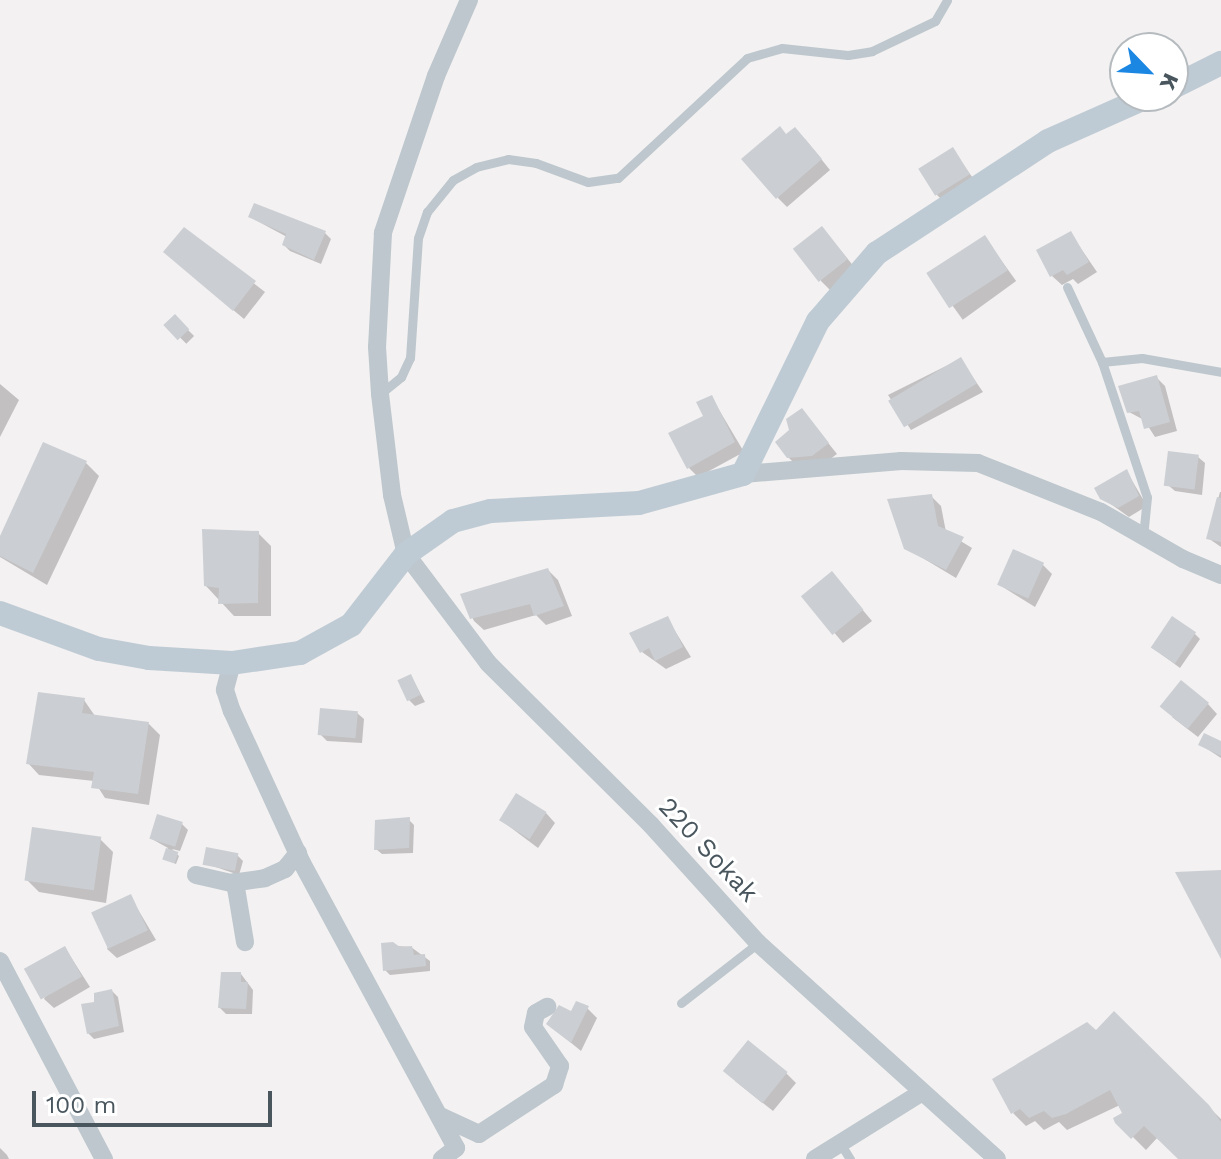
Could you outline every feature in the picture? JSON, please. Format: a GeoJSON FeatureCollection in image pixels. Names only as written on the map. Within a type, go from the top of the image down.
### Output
{"type":"FeatureCollection","features":[{"type":"Feature","properties":{"kind":"street"},"geometry":{"type":"LineString","coordinates":[[406,554],[392,495],[380,394],[377,347],[383,233],[469,0]]}},
{"type":"Feature","properties":{"kind":"street"},"geometry":{"type":"LineString","coordinates":[[1189,79],[1221,63]]}},
{"type":"Feature","properties":{"kind":"street"},"geometry":{"type":"LineString","coordinates":[[743,474],[818,321],[877,253],[1048,141],[1113,112]]}},
{"type":"Feature","properties":{"kind":"street"},"geometry":{"type":"LineString","coordinates":[[0,613],[99,649],[232,663],[300,653],[351,625],[406,554],[434,531],[472,515],[639,503],[743,474],[901,461],[978,463],[1052,490],[1221,575]]}},
{"type":"Feature","properties":{"kind":"street","name":"220 Sokak"},"geometry":{"type":"LineString","coordinates":[[406,554],[488,663],[651,825],[758,943],[919,1094],[997,1159]]}},
{"type":"Feature","properties":{"kind":"street"},"geometry":{"type":"LineString","coordinates":[[232,663],[225,690],[232,711],[298,853],[438,1115],[449,1154]]}},
{"type":"Feature","properties":{"kind":"street"},"geometry":{"type":"LineString","coordinates":[[196,875],[235,882],[285,869],[298,853]]}},
{"type":"Feature","properties":{"kind":"street"},"geometry":{"type":"LineString","coordinates":[[235,882],[245,942]]}},
{"type":"Feature","properties":{"kind":"street"},"geometry":{"type":"LineString","coordinates":[[0,961],[104,1159]]}},
{"type":"Feature","properties":{"kind":"street"},"geometry":{"type":"LineString","coordinates":[[438,1115],[479,1134],[554,1085],[560,1066],[533,1027],[536,1013],[547,1007]]}},
{"type":"Feature","properties":{"kind":"street"},"geometry":{"type":"LineString","coordinates":[[815,1159],[845,1151],[919,1094]]}},
{"type":"Feature","properties":{"kind":"lane"},"geometry":{"type":"LineString","coordinates":[[380,394],[401,377],[410,358],[418,238],[427,212],[453,180],[476,167],[508,159],[536,163],[588,182],[618,178],[747,58],[782,48],[848,55],[872,51],[930,25],[947,0]]}},
{"type":"Feature","properties":{"kind":"lane"},"geometry":{"type":"LineString","coordinates":[[1067,287],[1102,362],[1147,497],[1143,537]]}},
{"type":"Feature","properties":{"kind":"lane"},"geometry":{"type":"LineString","coordinates":[[1102,362],[1142,358],[1221,372]]}},
{"type":"Feature","properties":{"kind":"lane"},"geometry":{"type":"LineString","coordinates":[[681,1003],[758,943]]}},
{"type":"Feature","properties":{"kind":"building"},"geometry":{"type":"Polygon","coordinates":[[[780,126],[786,134],[795,127],[822,159],[776,199],[741,159],[780,126]]]}},
{"type":"Feature","properties":{"kind":"building"},"geometry":{"type":"Polygon","coordinates":[[[953,147],[970,174],[935,196],[918,169],[953,147]]]}},
{"type":"Feature","properties":{"kind":"building"},"geometry":{"type":"Polygon","coordinates":[[[254,203],[326,231],[314,260],[282,245],[286,234],[248,217],[254,203]]]}},
{"type":"Feature","properties":{"kind":"building"},"geometry":{"type":"Polygon","coordinates":[[[822,226],[848,259],[819,282],[793,249],[822,226]]]}},
{"type":"Feature","properties":{"kind":"building"},"geometry":{"type":"Polygon","coordinates":[[[184,227],[256,281],[233,311],[163,252],[184,227]]]}},
{"type":"Feature","properties":{"kind":"building"},"geometry":{"type":"Polygon","coordinates":[[[1071,231],[1089,262],[1067,275],[1063,270],[1050,277],[1036,250],[1071,231]]]}},
{"type":"Feature","properties":{"kind":"building"},"geometry":{"type":"Polygon","coordinates":[[[985,235],[1008,270],[949,308],[926,273],[985,235]]]}},
{"type":"Feature","properties":{"kind":"building"},"geometry":{"type":"Polygon","coordinates":[[[175,314],[189,329],[178,340],[163,325],[175,314]]]}},
{"type":"Feature","properties":{"kind":"building"},"geometry":{"type":"Polygon","coordinates":[[[961,357],[977,384],[904,427],[888,401],[961,357]]]}},
{"type":"Feature","properties":{"kind":"building"},"geometry":{"type":"Polygon","coordinates":[[[1157,375],[1170,422],[1144,429],[1139,411],[1127,413],[1118,386],[1157,375]]]}},
{"type":"Feature","properties":{"kind":"building"},"geometry":{"type":"Polygon","coordinates":[[[712,395],[735,442],[687,469],[668,433],[703,416],[696,402],[712,395]]]}},
{"type":"Feature","properties":{"kind":"building"},"geometry":{"type":"Polygon","coordinates":[[[802,408],[829,443],[812,456],[787,458],[775,442],[789,430],[786,419],[802,408]]]}},
{"type":"Feature","properties":{"kind":"building"},"geometry":{"type":"Polygon","coordinates":[[[43,442],[87,461],[33,573],[0,556],[0,536],[43,442]]]}},
{"type":"Feature","properties":{"kind":"building"},"geometry":{"type":"Polygon","coordinates":[[[1168,451],[1199,455],[1195,490],[1164,486],[1168,451]]]}},
{"type":"Feature","properties":{"kind":"building"},"geometry":{"type":"Polygon","coordinates":[[[1127,469],[1139,496],[1118,508],[1100,499],[1094,488],[1127,469]]]}},
{"type":"Feature","properties":{"kind":"building"},"geometry":{"type":"Polygon","coordinates":[[[932,494],[938,526],[964,537],[946,570],[904,549],[887,499],[932,494]]]}},
{"type":"Feature","properties":{"kind":"building"},"geometry":{"type":"Polygon","coordinates":[[[1217,497],[1221,498],[1221,542],[1206,539],[1217,497]]]}},
{"type":"Feature","properties":{"kind":"building"},"geometry":{"type":"Polygon","coordinates":[[[202,529],[259,531],[258,603],[218,604],[219,588],[204,586],[202,529]]]}},
{"type":"Feature","properties":{"kind":"building"},"geometry":{"type":"Polygon","coordinates":[[[1013,549],[1044,563],[1028,598],[997,585],[1013,549]]]}},
{"type":"Feature","properties":{"kind":"building"},"geometry":{"type":"Polygon","coordinates":[[[548,568],[564,606],[534,616],[530,604],[470,619],[460,594],[548,568]]]}},
{"type":"Feature","properties":{"kind":"building"},"geometry":{"type":"Polygon","coordinates":[[[832,571],[863,610],[832,635],[801,596],[832,571]]]}},
{"type":"Feature","properties":{"kind":"building"},"geometry":{"type":"Polygon","coordinates":[[[668,616],[683,647],[655,661],[649,648],[640,653],[629,633],[668,616]]]}},
{"type":"Feature","properties":{"kind":"building"},"geometry":{"type":"Polygon","coordinates":[[[1172,616],[1196,632],[1175,664],[1151,648],[1172,616]]]}},
{"type":"Feature","properties":{"kind":"building"},"geometry":{"type":"Polygon","coordinates":[[[411,674],[421,695],[407,701],[397,680],[411,674]]]}},
{"type":"Feature","properties":{"kind":"building"},"geometry":{"type":"Polygon","coordinates":[[[1181,680],[1209,703],[1188,729],[1160,706],[1181,680]]]}},
{"type":"Feature","properties":{"kind":"building"},"geometry":{"type":"Polygon","coordinates":[[[38,692],[85,698],[82,713],[149,722],[138,794],[91,788],[94,772],[26,764],[38,692]]]}},
{"type":"Feature","properties":{"kind":"building"},"geometry":{"type":"Polygon","coordinates":[[[320,708],[358,711],[356,738],[318,735],[320,708]]]}},
{"type":"Feature","properties":{"kind":"building"},"geometry":{"type":"Polygon","coordinates":[[[1204,733],[1221,741],[1221,756],[1198,745],[1204,733]]]}},
{"type":"Feature","properties":{"kind":"building"},"geometry":{"type":"Polygon","coordinates":[[[516,793],[547,812],[530,839],[499,820],[516,793]]]}},
{"type":"Feature","properties":{"kind":"building"},"geometry":{"type":"Polygon","coordinates":[[[157,814],[183,822],[175,847],[149,839],[157,814]]]}},
{"type":"Feature","properties":{"kind":"building"},"geometry":{"type":"Polygon","coordinates":[[[410,817],[409,848],[374,850],[375,820],[410,817]]]}},
{"type":"Feature","properties":{"kind":"building"},"geometry":{"type":"Polygon","coordinates":[[[32,827],[101,837],[94,890],[24,880],[32,827]]]}},
{"type":"Feature","properties":{"kind":"building"},"geometry":{"type":"Polygon","coordinates":[[[206,847],[238,853],[235,871],[203,865],[206,847]]]}},
{"type":"Feature","properties":{"kind":"building"},"geometry":{"type":"Polygon","coordinates":[[[166,848],[178,852],[175,863],[162,859],[166,848]]]}},
{"type":"Feature","properties":{"kind":"building"},"geometry":{"type":"Polygon","coordinates":[[[1221,870],[1221,959],[1175,872],[1221,870]]]}},
{"type":"Feature","properties":{"kind":"building"},"geometry":{"type":"Polygon","coordinates":[[[131,894],[148,930],[108,949],[91,913],[131,894]]]}},
{"type":"Feature","properties":{"kind":"building"},"geometry":{"type":"Polygon","coordinates":[[[393,942],[400,947],[412,946],[414,955],[425,954],[426,966],[383,971],[381,943],[393,942]]]}},
{"type":"Feature","properties":{"kind":"building"},"geometry":{"type":"Polygon","coordinates":[[[65,946],[82,977],[41,999],[24,969],[65,946]]]}},
{"type":"Feature","properties":{"kind":"building"},"geometry":{"type":"Polygon","coordinates":[[[221,972],[241,972],[241,982],[248,982],[246,1009],[218,1008],[221,972]]]}},
{"type":"Feature","properties":{"kind":"building"},"geometry":{"type":"Polygon","coordinates":[[[112,989],[119,1026],[87,1034],[81,1004],[94,1002],[94,993],[112,989]]]}},
{"type":"Feature","properties":{"kind":"building"},"geometry":{"type":"Polygon","coordinates":[[[576,1001],[589,1006],[571,1043],[546,1024],[559,1005],[571,1011],[576,1001]]]}},
{"type":"Feature","properties":{"kind":"building"},"geometry":{"type":"Polygon","coordinates":[[[1114,1011],[1209,1105],[1221,1122],[1221,1159],[1178,1159],[1144,1126],[1131,1139],[1115,1123],[1113,1118],[1122,1113],[1110,1090],[1066,1114],[1052,1118],[1044,1111],[1029,1118],[1020,1109],[1011,1114],[992,1079],[1087,1022],[1096,1030],[1114,1011]]]}},
{"type":"Feature","properties":{"kind":"building"},"geometry":{"type":"Polygon","coordinates":[[[748,1040],[788,1072],[762,1103],[723,1071],[748,1040]]]}}]}
